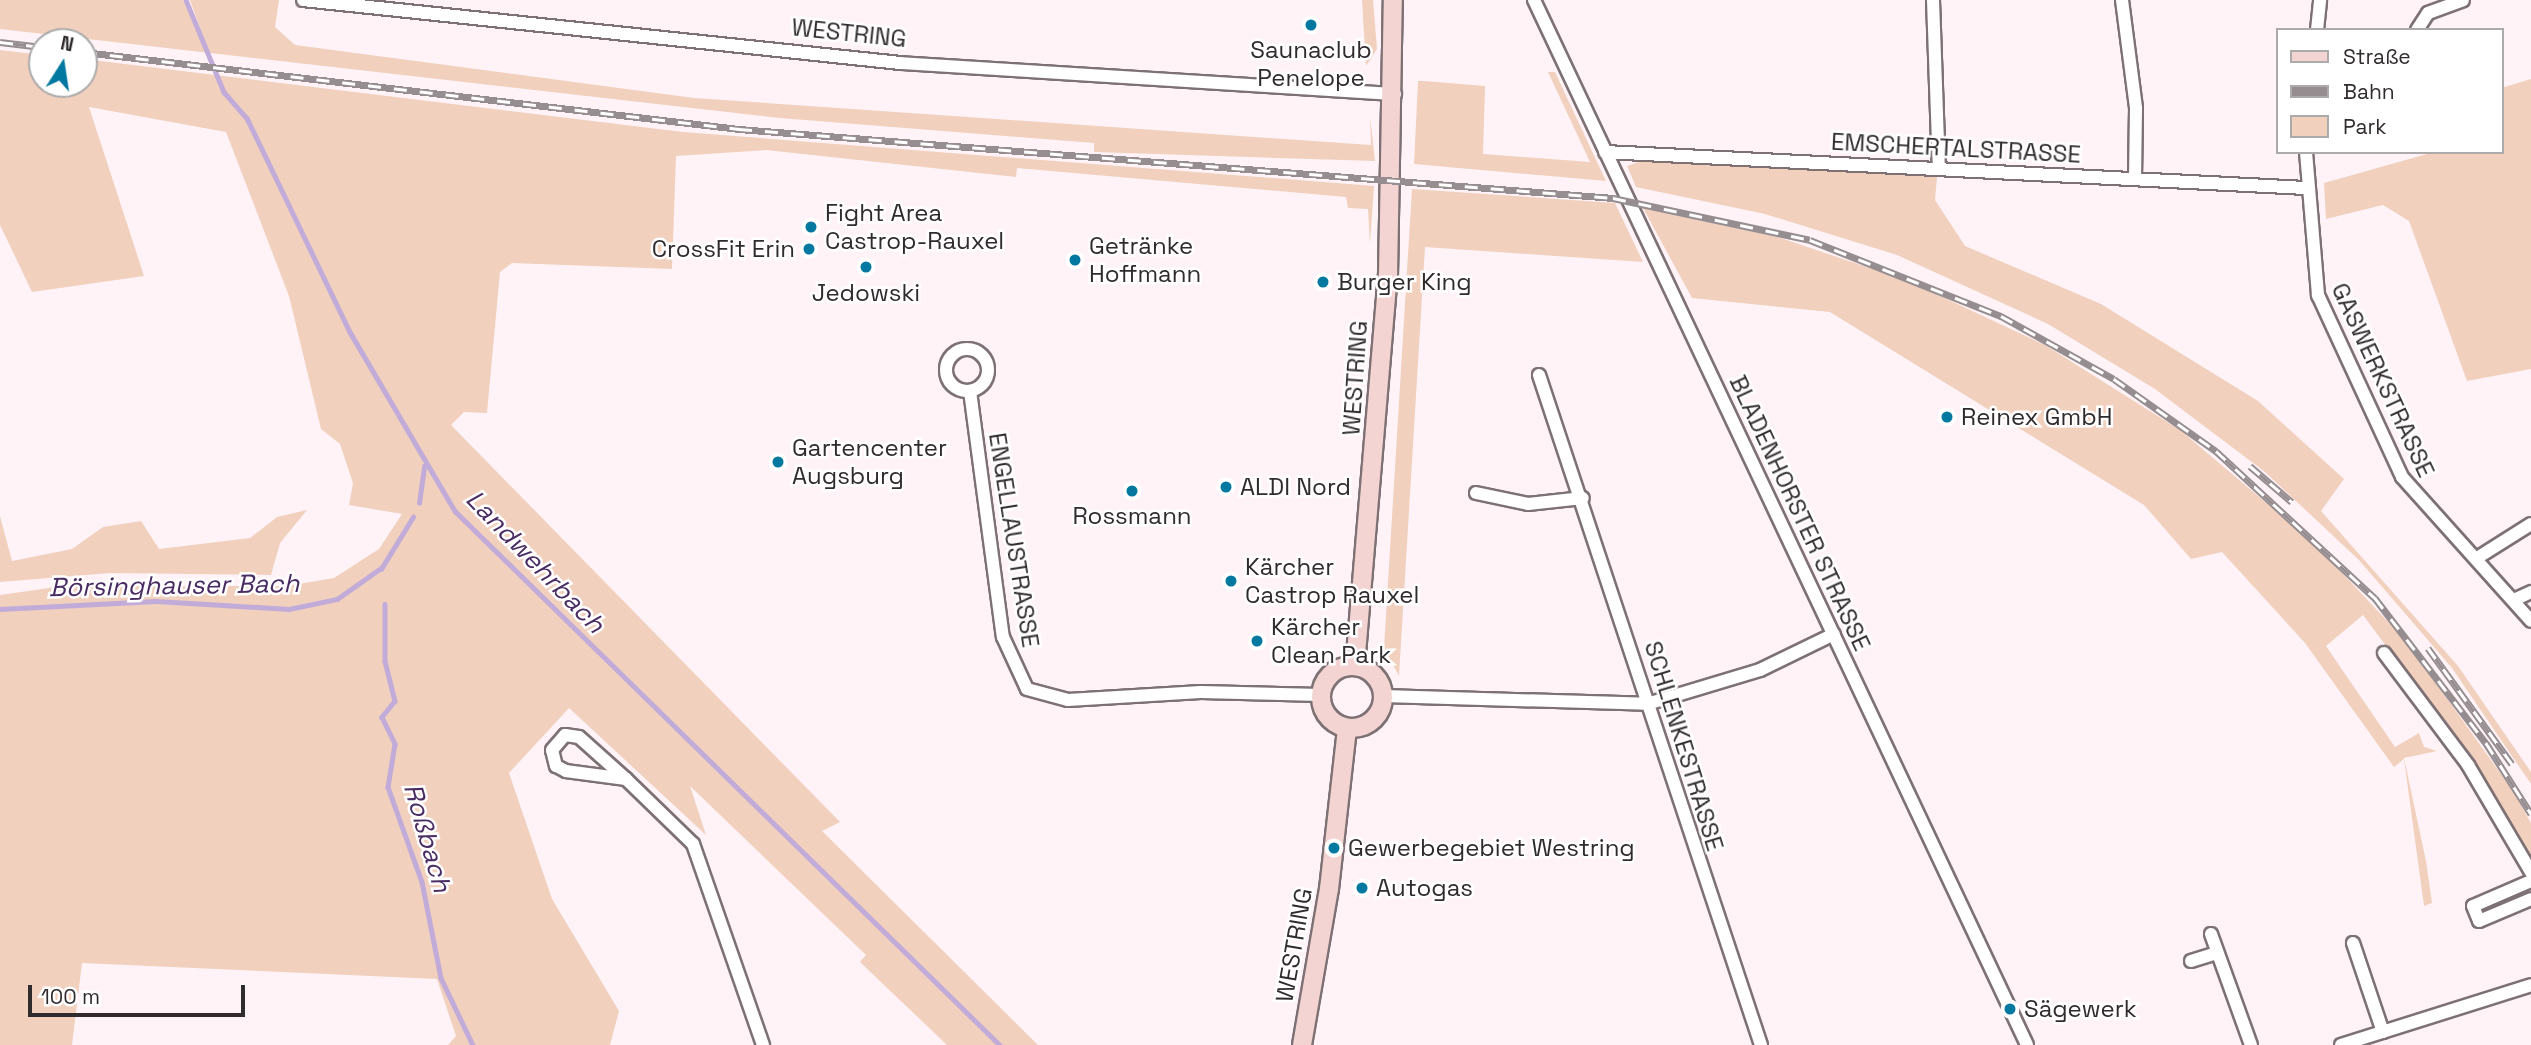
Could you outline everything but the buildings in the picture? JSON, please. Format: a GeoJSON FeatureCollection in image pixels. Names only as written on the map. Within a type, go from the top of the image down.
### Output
{"type":"FeatureCollection","features":[{"type":"Feature","properties":{"kind":"main road","name":"WESTRING"},"geometry":{"type":"LineString","coordinates":[[1355,666],[1388,276],[1395,94],[1393,0]]}},
{"type":"Feature","properties":{"kind":"main road"},"geometry":{"type":"LineString","coordinates":[[1355,666],[1378,679],[1383,696],[1371,722],[1348,728],[1330,719],[1321,695],[1336,670],[1355,666]]}},
{"type":"Feature","properties":{"kind":"main road","name":"WESTRING"},"geometry":{"type":"LineString","coordinates":[[1301,1045],[1329,889],[1348,728]]}},
{"type":"Feature","properties":{"kind":"street","name":"WESTRING"},"geometry":{"type":"LineString","coordinates":[[303,0],[900,63],[1395,94]]}},
{"type":"Feature","properties":{"kind":"street","name":"BLADENHORSTER STRASSE"},"geometry":{"type":"LineString","coordinates":[[1534,0],[2027,1045]]}},
{"type":"Feature","properties":{"kind":"street"},"geometry":{"type":"LineString","coordinates":[[1933,0],[1939,168]]}},
{"type":"Feature","properties":{"kind":"street"},"geometry":{"type":"LineString","coordinates":[[2122,0],[2136,108],[2135,178]]}},
{"type":"Feature","properties":{"kind":"street"},"geometry":{"type":"LineString","coordinates":[[2317,28],[2320,0]]}},
{"type":"Feature","properties":{"kind":"street"},"geometry":{"type":"LineString","coordinates":[[2418,28],[2432,10],[2463,0]]}},
{"type":"Feature","properties":{"kind":"street","name":"EMSCHERTALSTRASSE"},"geometry":{"type":"LineString","coordinates":[[1605,152],[2305,188]]}},
{"type":"Feature","properties":{"kind":"street","name":"GASWERKSTRASSE"},"geometry":{"type":"LineString","coordinates":[[2306,154],[2305,188],[2318,295],[2391,453],[2413,494],[2516,599],[2531,621]]}},
{"type":"Feature","properties":{"kind":"street","name":"SCHLENKESTRASSE"},"geometry":{"type":"LineString","coordinates":[[1539,375],[1583,498],[1647,704],[1761,1045]]}},
{"type":"Feature","properties":{"kind":"street","name":"ENGELLAUSTRASSE"},"geometry":{"type":"LineString","coordinates":[[970,391],[1003,637],[1027,689],[1068,700],[1200,692],[1321,695]]}},
{"type":"Feature","properties":{"kind":"street"},"geometry":{"type":"LineString","coordinates":[[1476,493],[1528,504],[1583,498]]}},
{"type":"Feature","properties":{"kind":"street"},"geometry":{"type":"LineString","coordinates":[[2477,558],[2531,524]]}},
{"type":"Feature","properties":{"kind":"street"},"geometry":{"type":"LineString","coordinates":[[2516,599],[2531,592]]}},
{"type":"Feature","properties":{"kind":"street"},"geometry":{"type":"LineString","coordinates":[[1383,696],[1647,704],[1760,670],[1833,634]]}},
{"type":"Feature","properties":{"kind":"street"},"geometry":{"type":"LineString","coordinates":[[2384,653],[2468,765],[2531,872]]}},
{"type":"Feature","properties":{"kind":"street"},"geometry":{"type":"LineString","coordinates":[[626,779],[566,771],[556,766],[552,750],[565,735],[579,737],[626,779],[698,851],[764,1045]]}},
{"type":"Feature","properties":{"kind":"street"},"geometry":{"type":"LineString","coordinates":[[2531,881],[2473,906],[2479,921],[2531,899]]}},
{"type":"Feature","properties":{"kind":"street"},"geometry":{"type":"LineString","coordinates":[[2211,934],[2251,1045]]}},
{"type":"Feature","properties":{"kind":"street"},"geometry":{"type":"LineString","coordinates":[[2353,943],[2383,1032]]}},
{"type":"Feature","properties":{"kind":"street"},"geometry":{"type":"LineString","coordinates":[[2191,961],[2217,953]]}},
{"type":"Feature","properties":{"kind":"street"},"geometry":{"type":"LineString","coordinates":[[2341,1045],[2531,985]]}},
{"type":"Feature","properties":{"kind":"green space"},"geometry":{"type":"Polygon","coordinates":[[[0,0],[183,0],[204,39],[190,0],[279,0],[275,27],[295,45],[694,98],[1371,145],[1370,116],[1375,161],[1094,152],[1094,143],[780,118],[98,40],[98,28],[28,28],[28,32],[0,29],[0,0]]]}},
{"type":"Feature","properties":{"kind":"green space"},"geometry":{"type":"Polygon","coordinates":[[[1362,0],[1373,0],[1377,49],[1366,66],[1362,0]]]}},
{"type":"Feature","properties":{"kind":"green space"},"geometry":{"type":"Polygon","coordinates":[[[0,50],[28,53],[28,98],[98,98],[98,61],[683,132],[1374,186],[1370,244],[1368,209],[1348,208],[1346,197],[1017,168],[1016,177],[766,150],[676,156],[672,269],[512,263],[500,272],[487,413],[464,412],[451,425],[840,822],[822,831],[1038,1045],[947,1045],[860,962],[866,955],[690,786],[706,835],[569,708],[509,773],[552,899],[619,1011],[610,1045],[448,1045],[456,1036],[437,979],[82,963],[72,1045],[0,1045],[0,595],[63,586],[287,586],[334,578],[379,549],[402,514],[349,505],[353,483],[340,444],[321,429],[289,296],[226,132],[89,107],[144,276],[32,292],[0,225],[0,50]]]}},
{"type":"Feature","properties":{"kind":"green space"},"geometry":{"type":"Polygon","coordinates":[[[1548,72],[1555,72],[1606,181],[1414,164],[1418,81],[1485,86],[1483,154],[1590,162],[1548,72]]]}},
{"type":"Feature","properties":{"kind":"green space"},"geometry":{"type":"Polygon","coordinates":[[[2531,79],[2531,369],[2467,381],[2409,221],[2383,205],[2326,219],[2324,183],[2427,154],[2503,154],[2503,87],[2531,79]]]}},
{"type":"Feature","properties":{"kind":"green space"},"geometry":{"type":"Polygon","coordinates":[[[1641,161],[1937,177],[1935,200],[1965,246],[2101,304],[2258,401],[2344,479],[2321,511],[2458,666],[2531,772],[2531,784],[2452,668],[2359,560],[2265,472],[2155,389],[2048,324],[1897,255],[1765,214],[1636,187],[1627,166],[1641,161]]]}},
{"type":"Feature","properties":{"kind":"green space"},"geometry":{"type":"Polygon","coordinates":[[[1412,189],[1615,203],[1643,262],[1425,247],[1399,676],[1384,648],[1412,189]]]}},
{"type":"Feature","properties":{"kind":"green space"},"geometry":{"type":"Polygon","coordinates":[[[1643,208],[1778,237],[1908,281],[2045,345],[2180,430],[2315,544],[2405,640],[2511,788],[2531,823],[2531,860],[2467,755],[2363,615],[2326,646],[2395,747],[2419,733],[2424,747],[2437,751],[2404,758],[2432,903],[2424,906],[2404,759],[2394,767],[2305,643],[2222,552],[2191,559],[2144,505],[1830,312],[1692,298],[1643,208]]]}},
{"type":"Feature","properties":{"kind":"green space"},"geometry":{"type":"Polygon","coordinates":[[[307,510],[280,543],[271,575],[110,573],[0,582],[0,516],[12,561],[72,549],[103,527],[141,521],[159,549],[250,538],[277,517],[307,510]]]}},
{"type":"Feature","properties":{"kind":"waterway","name":"Landwehrbach"},"geometry":{"type":"LineString","coordinates":[[186,0],[224,92],[247,118],[350,332],[455,511],[1000,1045]]}},
{"type":"Feature","properties":{"kind":"waterway","name":"Roßbach"},"geometry":{"type":"LineString","coordinates":[[419,503],[424,466]]}},
{"type":"Feature","properties":{"kind":"waterway","name":"Roßbach"},"geometry":{"type":"LineString","coordinates":[[381,569],[413,517]]}},
{"type":"Feature","properties":{"kind":"waterway","name":"Börsinghauser Bach"},"geometry":{"type":"LineString","coordinates":[[0,609],[156,601],[289,609],[337,599],[381,568]]}},
{"type":"Feature","properties":{"kind":"waterway","name":"Roßbach"},"geometry":{"type":"LineString","coordinates":[[385,604],[385,661],[395,701],[382,717],[395,744],[388,787],[422,882],[441,978],[473,1045]]}},
{"type":"Feature","properties":{"kind":"railway"},"geometry":{"type":"LineString","coordinates":[[0,42],[28,45]]}},
{"type":"Feature","properties":{"kind":"railway"},"geometry":{"type":"LineString","coordinates":[[98,54],[739,129],[1613,198],[1810,240],[2001,316],[2114,379],[2216,451],[2375,598],[2486,743],[2531,814]]}},
{"type":"Feature","properties":{"kind":"railway"},"geometry":{"type":"LineString","coordinates":[[2250,466],[2292,502]]}},
{"type":"Feature","properties":{"kind":"railway"},"geometry":{"type":"LineString","coordinates":[[2428,648],[2512,764]]}},
{"type":"Feature","properties":{"kind":"place","name":"Saunaclub Penelope"},"geometry":{"type":"Point","coordinates":[1311,25]}},
{"type":"Feature","properties":{"kind":"place","name":"Fight Area Castrop-Rauxel"},"geometry":{"type":"Point","coordinates":[811,227]}},
{"type":"Feature","properties":{"kind":"place","name":"CrossFit Erin"},"geometry":{"type":"Point","coordinates":[809,249]}},
{"type":"Feature","properties":{"kind":"place","name":"Getränke Hoffmann"},"geometry":{"type":"Point","coordinates":[1075,260]}},
{"type":"Feature","properties":{"kind":"place","name":"Jedowski"},"geometry":{"type":"Point","coordinates":[866,267]}},
{"type":"Feature","properties":{"kind":"place","name":"Burger King"},"geometry":{"type":"Point","coordinates":[1323,282]}},
{"type":"Feature","properties":{"kind":"place","name":"Reinex GmbH"},"geometry":{"type":"Point","coordinates":[1947,417]}},
{"type":"Feature","properties":{"kind":"place","name":"Gartencenter Augsburg"},"geometry":{"type":"Point","coordinates":[778,462]}},
{"type":"Feature","properties":{"kind":"place","name":"ALDI Nord"},"geometry":{"type":"Point","coordinates":[1226,487]}},
{"type":"Feature","properties":{"kind":"place","name":"Rossmann"},"geometry":{"type":"Point","coordinates":[1132,491]}},
{"type":"Feature","properties":{"kind":"place","name":"Kärcher Castrop Rauxel"},"geometry":{"type":"Point","coordinates":[1231,581]}},
{"type":"Feature","properties":{"kind":"place","name":"Kärcher Clean Park"},"geometry":{"type":"Point","coordinates":[1257,641]}},
{"type":"Feature","properties":{"kind":"place","name":"Gewerbegebiet Westring"},"geometry":{"type":"Point","coordinates":[1334,848]}},
{"type":"Feature","properties":{"kind":"place","name":"Autogas"},"geometry":{"type":"Point","coordinates":[1362,888]}},
{"type":"Feature","properties":{"kind":"place","name":"Sägewerk"},"geometry":{"type":"Point","coordinates":[2010,1009]}}]}
